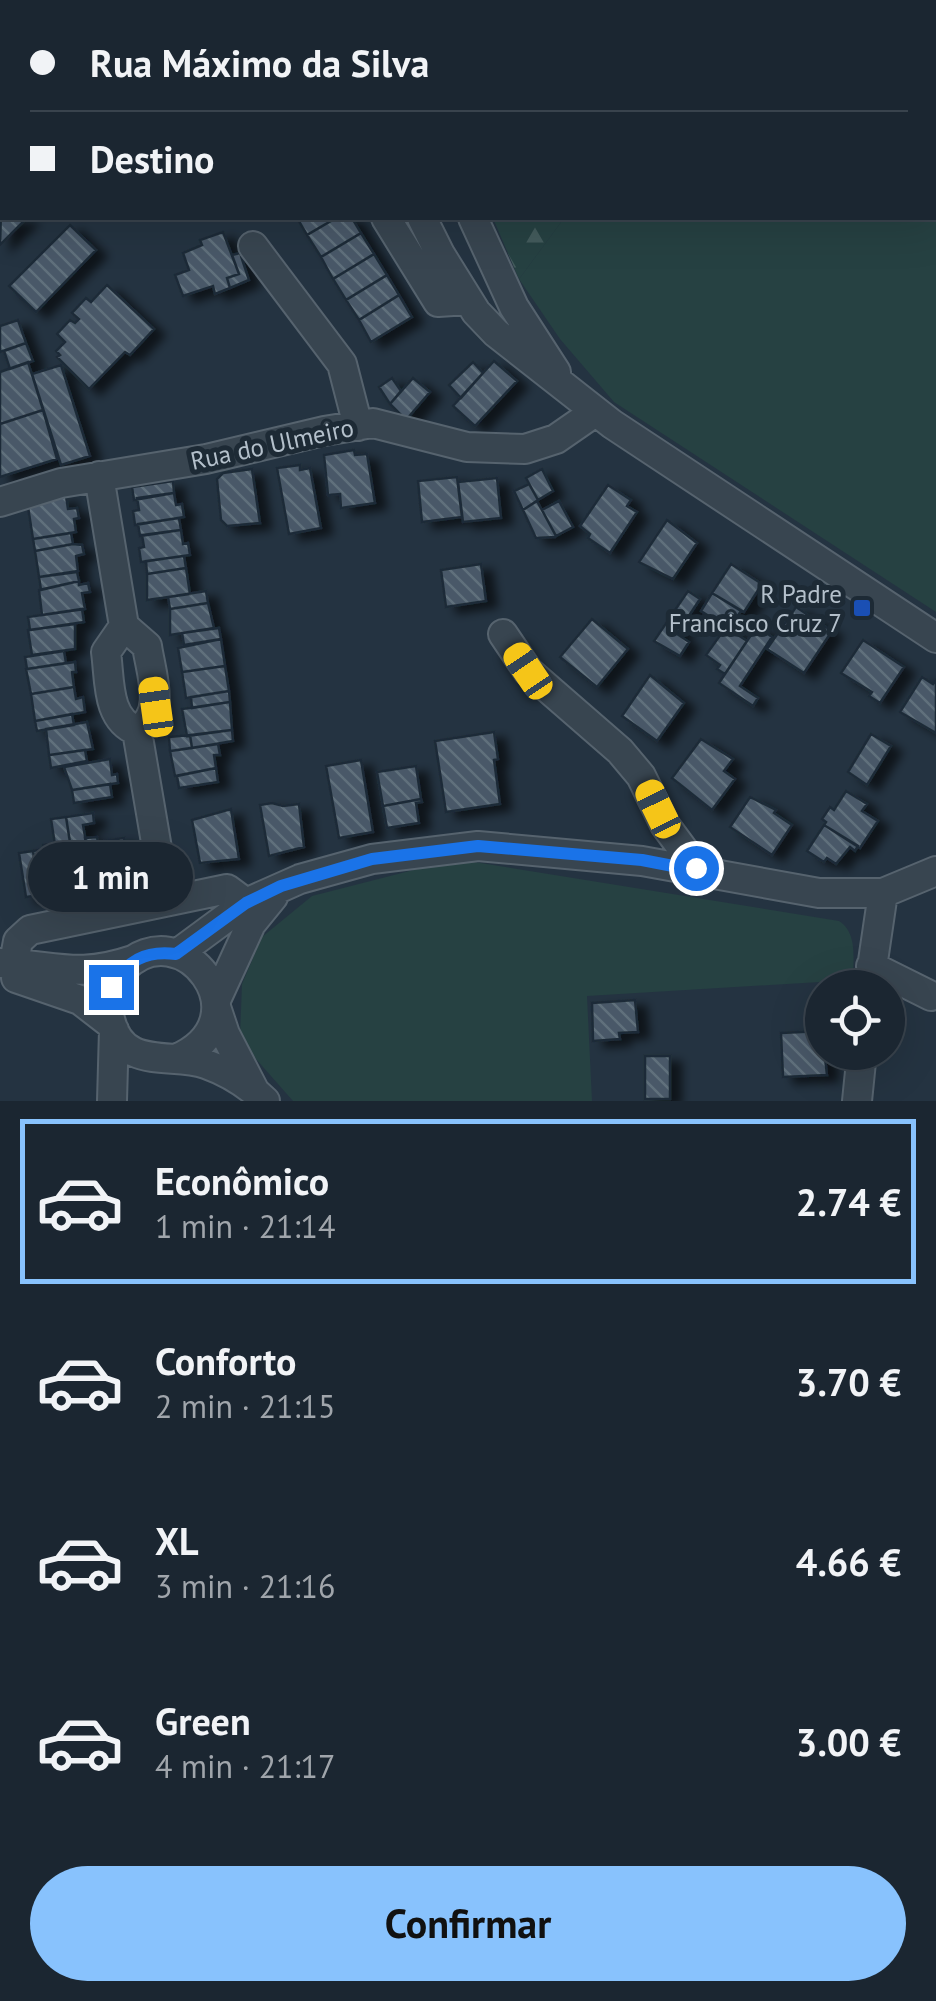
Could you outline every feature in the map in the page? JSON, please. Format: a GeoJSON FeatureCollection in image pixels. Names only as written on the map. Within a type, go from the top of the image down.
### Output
{"type":"FeatureCollection","features":[{"type":"Feature","properties":{"kind":"street"},"geometry":{"type":"LineString","coordinates":[[387,220],[438,302],[468,300]]}},
{"type":"Feature","properties":{"kind":"street"},"geometry":{"type":"LineString","coordinates":[[423,220],[468,300],[496,333],[604,418],[936,638]]}},
{"type":"Feature","properties":{"kind":"street"},"geometry":{"type":"LineString","coordinates":[[474,220],[514,307],[556,368],[559,383]]}},
{"type":"Feature","properties":{"kind":"street"},"geometry":{"type":"LineString","coordinates":[[254,246],[342,364],[358,426]]}},
{"type":"Feature","properties":{"kind":"street","name":"Rua do Ulmeiro"},"geometry":{"type":"LineString","coordinates":[[0,502],[61,483],[206,460],[358,426],[373,424],[467,447],[513,450],[604,418]]}},
{"type":"Feature","properties":{"kind":"street"},"geometry":{"type":"LineString","coordinates":[[100,476],[124,626],[148,646],[156,707],[148,725],[137,731],[114,711],[106,652],[124,626]]}},
{"type":"Feature","properties":{"kind":"street"},"geometry":{"type":"LineString","coordinates":[[503,634],[528,671],[641,776],[665,825],[699,871]]}},
{"type":"Feature","properties":{"kind":"street"},"geometry":{"type":"LineString","coordinates":[[137,731],[166,901]]}},
{"type":"Feature","properties":{"kind":"street"},"geometry":{"type":"LineString","coordinates":[[642,860],[665,825]]}},
{"type":"Feature","properties":{"kind":"street"},"geometry":{"type":"LineString","coordinates":[[176,954],[246,903],[281,886],[372,859],[478,846],[642,860],[818,893],[882,893],[936,871]]}},
{"type":"Feature","properties":{"kind":"street"},"geometry":{"type":"LineString","coordinates":[[114,1101],[135,1076],[167,1059],[192,1052],[204,1040],[213,1026],[217,1005],[251,924],[281,886]]}},
{"type":"Feature","properties":{"kind":"street"},"geometry":{"type":"LineString","coordinates":[[5,967],[18,942],[30,930],[228,889],[246,903]]}},
{"type":"Feature","properties":{"kind":"street"},"geometry":{"type":"LineString","coordinates":[[871,970],[882,893]]}},
{"type":"Feature","properties":{"kind":"street"},"geometry":{"type":"LineString","coordinates":[[5,967],[104,970],[162,952],[176,954],[204,971],[225,1034],[260,1096]]}},
{"type":"Feature","properties":{"kind":"street"},"geometry":{"type":"LineString","coordinates":[[114,1101],[108,1006],[111,987],[134,959]]}},
{"type":"Feature","properties":{"kind":"street"},"geometry":{"type":"LineString","coordinates":[[5,967],[80,1000],[112,1027],[124,1045],[140,1055],[204,1063],[260,1096]]}},
{"type":"Feature","properties":{"kind":"street"},"geometry":{"type":"LineString","coordinates":[[905,988],[930,996]]}},
{"type":"Feature","properties":{"kind":"street"},"geometry":{"type":"LineString","coordinates":[[857,1101],[860,1070]]}},
{"type":"Feature","properties":{"kind":"green space"},"geometry":{"type":"Polygon","coordinates":[[[494,220],[563,220],[519,279],[494,220]]]}},
{"type":"Feature","properties":{"kind":"green space"},"geometry":{"type":"Polygon","coordinates":[[[563,220],[936,220],[936,612],[614,402],[560,339],[519,279],[563,220]]]}},
{"type":"Feature","properties":{"kind":"green space"},"geometry":{"type":"Polygon","coordinates":[[[468,861],[839,921],[852,940],[853,970],[805,970],[805,983],[587,996],[592,1101],[293,1101],[240,1036],[242,984],[262,937],[312,896],[433,865],[468,861]]]}},
{"type":"Feature","properties":{"kind":"building"},"geometry":{"type":"Polygon","coordinates":[[[1,220],[25,220],[0,245],[1,220]]]}},
{"type":"Feature","properties":{"kind":"building"},"geometry":{"type":"Polygon","coordinates":[[[298,220],[333,220],[307,235],[298,220]]]}},
{"type":"Feature","properties":{"kind":"building"},"geometry":{"type":"Polygon","coordinates":[[[333,220],[353,220],[361,233],[321,257],[307,235],[333,220]]]}},
{"type":"Feature","properties":{"kind":"building"},"geometry":{"type":"Polygon","coordinates":[[[70,225],[96,250],[36,312],[9,286],[70,225]]]}},
{"type":"Feature","properties":{"kind":"building"},"geometry":{"type":"Polygon","coordinates":[[[223,232],[239,274],[227,278],[230,288],[215,294],[213,286],[183,296],[175,275],[189,270],[183,253],[202,245],[200,240],[223,232]]]}},
{"type":"Feature","properties":{"kind":"building"},"geometry":{"type":"Polygon","coordinates":[[[361,233],[374,254],[333,279],[321,257],[361,233]]]}},
{"type":"Feature","properties":{"kind":"building"},"geometry":{"type":"Polygon","coordinates":[[[240,253],[249,280],[230,288],[227,278],[239,274],[232,255],[240,253]]]}},
{"type":"Feature","properties":{"kind":"building"},"geometry":{"type":"Polygon","coordinates":[[[374,254],[387,275],[346,300],[333,279],[374,254]]]}},
{"type":"Feature","properties":{"kind":"building"},"geometry":{"type":"Polygon","coordinates":[[[387,275],[399,295],[359,320],[346,300],[387,275]]]}},
{"type":"Feature","properties":{"kind":"building"},"geometry":{"type":"Polygon","coordinates":[[[107,285],[154,329],[89,389],[57,357],[60,355],[56,351],[65,342],[57,334],[70,320],[75,323],[79,319],[72,313],[86,298],[91,302],[107,285]]]}},
{"type":"Feature","properties":{"kind":"building"},"geometry":{"type":"Polygon","coordinates":[[[399,295],[412,317],[371,342],[359,320],[399,295]]]}},
{"type":"Feature","properties":{"kind":"building"},"geometry":{"type":"Polygon","coordinates":[[[18,320],[26,343],[0,352],[0,326],[18,320]]]}},
{"type":"Feature","properties":{"kind":"building"},"geometry":{"type":"Polygon","coordinates":[[[26,343],[33,361],[10,369],[4,351],[26,343]]]}},
{"type":"Feature","properties":{"kind":"building"},"geometry":{"type":"Polygon","coordinates":[[[494,361],[517,381],[475,426],[453,406],[494,361]]]}},
{"type":"Feature","properties":{"kind":"building"},"geometry":{"type":"Polygon","coordinates":[[[28,362],[43,410],[0,424],[0,372],[28,362]]]}},
{"type":"Feature","properties":{"kind":"building"},"geometry":{"type":"Polygon","coordinates":[[[473,362],[483,373],[461,398],[449,385],[473,362]]]}},
{"type":"Feature","properties":{"kind":"building"},"geometry":{"type":"Polygon","coordinates":[[[61,365],[90,456],[61,465],[32,374],[61,365]]]}},
{"type":"Feature","properties":{"kind":"building"},"geometry":{"type":"Polygon","coordinates":[[[392,378],[401,391],[390,404],[379,387],[392,378]]]}},
{"type":"Feature","properties":{"kind":"building"},"geometry":{"type":"Polygon","coordinates":[[[413,378],[430,392],[406,420],[390,404],[413,378]]]}},
{"type":"Feature","properties":{"kind":"building"},"geometry":{"type":"Polygon","coordinates":[[[43,410],[57,459],[0,477],[0,424],[43,410]]]}},
{"type":"Feature","properties":{"kind":"building"},"geometry":{"type":"Polygon","coordinates":[[[354,450],[355,455],[367,454],[375,503],[341,508],[340,494],[328,495],[324,455],[354,450]]]}},
{"type":"Feature","properties":{"kind":"building"},"geometry":{"type":"Polygon","coordinates":[[[300,465],[300,470],[310,468],[321,528],[289,534],[277,468],[300,465]]]}},
{"type":"Feature","properties":{"kind":"building"},"geometry":{"type":"Polygon","coordinates":[[[252,469],[260,523],[227,526],[221,520],[217,479],[223,473],[252,469]]]}},
{"type":"Feature","properties":{"kind":"building"},"geometry":{"type":"Polygon","coordinates":[[[542,469],[553,491],[538,500],[526,478],[542,469]]]}},
{"type":"Feature","properties":{"kind":"building"},"geometry":{"type":"Polygon","coordinates":[[[457,477],[462,517],[422,522],[418,481],[457,477]]]}},
{"type":"Feature","properties":{"kind":"building"},"geometry":{"type":"Polygon","coordinates":[[[497,478],[501,518],[463,522],[458,482],[497,478]]]}},
{"type":"Feature","properties":{"kind":"building"},"geometry":{"type":"Polygon","coordinates":[[[173,481],[174,493],[134,500],[132,487],[173,481]]]}},
{"type":"Feature","properties":{"kind":"building"},"geometry":{"type":"Polygon","coordinates":[[[529,484],[538,500],[523,510],[514,491],[529,484]]]}},
{"type":"Feature","properties":{"kind":"building"},"geometry":{"type":"Polygon","coordinates":[[[608,485],[631,500],[627,506],[637,512],[610,553],[588,538],[590,534],[580,526],[608,485]]]}},
{"type":"Feature","properties":{"kind":"building"},"geometry":{"type":"Polygon","coordinates":[[[174,493],[176,505],[182,504],[184,517],[135,525],[133,511],[139,510],[137,498],[174,493]]]}},
{"type":"Feature","properties":{"kind":"building"},"geometry":{"type":"Polygon","coordinates":[[[66,496],[68,509],[77,508],[76,532],[33,539],[28,507],[66,496]]]}},
{"type":"Feature","properties":{"kind":"building"},"geometry":{"type":"Polygon","coordinates":[[[537,501],[555,537],[536,538],[523,510],[537,501]]]}},
{"type":"Feature","properties":{"kind":"building"},"geometry":{"type":"Polygon","coordinates":[[[559,501],[573,527],[556,536],[542,510],[559,501]]]}},
{"type":"Feature","properties":{"kind":"building"},"geometry":{"type":"Polygon","coordinates":[[[179,518],[181,530],[140,536],[138,524],[179,518]]]}},
{"type":"Feature","properties":{"kind":"building"},"geometry":{"type":"Polygon","coordinates":[[[667,520],[697,543],[673,579],[639,562],[667,520]]]}},
{"type":"Feature","properties":{"kind":"building"},"geometry":{"type":"Polygon","coordinates":[[[181,530],[190,555],[141,562],[142,535],[181,530]]]}},
{"type":"Feature","properties":{"kind":"building"},"geometry":{"type":"Polygon","coordinates":[[[71,533],[73,544],[35,551],[33,539],[71,533]]]}},
{"type":"Feature","properties":{"kind":"building"},"geometry":{"type":"Polygon","coordinates":[[[82,545],[84,554],[76,556],[78,571],[39,577],[35,551],[82,545]]]}},
{"type":"Feature","properties":{"kind":"building"},"geometry":{"type":"Polygon","coordinates":[[[184,556],[186,568],[147,574],[146,561],[184,556]]]}},
{"type":"Feature","properties":{"kind":"building"},"geometry":{"type":"Polygon","coordinates":[[[481,564],[486,601],[446,607],[441,570],[481,564]]]}},
{"type":"Feature","properties":{"kind":"building"},"geometry":{"type":"Polygon","coordinates":[[[731,564],[762,584],[744,612],[712,593],[731,564]]]}},
{"type":"Feature","properties":{"kind":"building"},"geometry":{"type":"Polygon","coordinates":[[[186,568],[190,594],[147,600],[147,574],[186,568]]]}},
{"type":"Feature","properties":{"kind":"building"},"geometry":{"type":"Polygon","coordinates":[[[77,572],[79,581],[41,590],[39,577],[77,572]]]}},
{"type":"Feature","properties":{"kind":"building"},"geometry":{"type":"Polygon","coordinates":[[[79,581],[79,585],[88,583],[90,592],[82,593],[85,609],[42,615],[39,590],[79,581]]]}},
{"type":"Feature","properties":{"kind":"building"},"geometry":{"type":"Polygon","coordinates":[[[206,591],[208,603],[170,609],[168,597],[206,591]]]}},
{"type":"Feature","properties":{"kind":"building"},"geometry":{"type":"Polygon","coordinates":[[[688,591],[700,599],[677,634],[689,642],[680,656],[654,641],[688,591]]]}},
{"type":"Feature","properties":{"kind":"building"},"geometry":{"type":"Polygon","coordinates":[[[712,593],[741,611],[729,629],[701,611],[712,593]]]}},
{"type":"Feature","properties":{"kind":"building"},"geometry":{"type":"Polygon","coordinates":[[[208,603],[214,628],[170,635],[170,609],[208,603]]]}},
{"type":"Feature","properties":{"kind":"building"},"geometry":{"type":"Polygon","coordinates":[[[796,607],[832,631],[804,673],[767,649],[796,607]]]}},
{"type":"Feature","properties":{"kind":"building"},"geometry":{"type":"Polygon","coordinates":[[[82,609],[84,622],[30,630],[28,617],[82,609]]]}},
{"type":"Feature","properties":{"kind":"building"},"geometry":{"type":"Polygon","coordinates":[[[592,619],[628,649],[597,687],[560,657],[592,619]]]}},
{"type":"Feature","properties":{"kind":"building"},"geometry":{"type":"Polygon","coordinates":[[[75,624],[75,649],[32,655],[28,630],[75,624]]]}},
{"type":"Feature","properties":{"kind":"building"},"geometry":{"type":"Polygon","coordinates":[[[757,626],[772,637],[740,686],[758,698],[753,706],[719,683],[757,626]]]}},
{"type":"Feature","properties":{"kind":"building"},"geometry":{"type":"Polygon","coordinates":[[[726,627],[747,641],[725,674],[706,655],[726,627]]]}},
{"type":"Feature","properties":{"kind":"building"},"geometry":{"type":"Polygon","coordinates":[[[219,628],[221,639],[184,645],[182,633],[219,628]]]}},
{"type":"Feature","properties":{"kind":"building"},"geometry":{"type":"Polygon","coordinates":[[[221,639],[225,666],[182,672],[178,648],[221,639]]]}},
{"type":"Feature","properties":{"kind":"building"},"geometry":{"type":"Polygon","coordinates":[[[863,640],[904,667],[880,703],[869,696],[872,692],[841,673],[863,640]]]}},
{"type":"Feature","properties":{"kind":"building"},"geometry":{"type":"Polygon","coordinates":[[[64,651],[66,663],[27,669],[25,657],[64,651]]]}},
{"type":"Feature","properties":{"kind":"building"},"geometry":{"type":"Polygon","coordinates":[[[75,662],[74,687],[31,694],[26,669],[75,662]]]}},
{"type":"Feature","properties":{"kind":"building"},"geometry":{"type":"Polygon","coordinates":[[[225,666],[229,691],[186,698],[182,672],[225,666]]]}},
{"type":"Feature","properties":{"kind":"building"},"geometry":{"type":"Polygon","coordinates":[[[650,675],[684,703],[657,741],[622,716],[650,675]]]}},
{"type":"Feature","properties":{"kind":"building"},"geometry":{"type":"Polygon","coordinates":[[[922,677],[933,684],[936,680],[936,733],[900,712],[922,677]]]}},
{"type":"Feature","properties":{"kind":"building"},"geometry":{"type":"Polygon","coordinates":[[[74,687],[76,699],[83,697],[85,712],[35,721],[31,694],[74,687]]]}},
{"type":"Feature","properties":{"kind":"building"},"geometry":{"type":"Polygon","coordinates":[[[229,691],[230,702],[192,708],[191,697],[229,691]]]}},
{"type":"Feature","properties":{"kind":"building"},"geometry":{"type":"Polygon","coordinates":[[[230,702],[232,730],[187,736],[182,709],[230,702]]]}},
{"type":"Feature","properties":{"kind":"building"},"geometry":{"type":"Polygon","coordinates":[[[72,714],[74,725],[37,731],[35,721],[72,714]]]}},
{"type":"Feature","properties":{"kind":"building"},"geometry":{"type":"Polygon","coordinates":[[[87,722],[93,749],[49,755],[46,729],[87,722]]]}},
{"type":"Feature","properties":{"kind":"building"},"geometry":{"type":"Polygon","coordinates":[[[232,730],[233,741],[192,748],[190,735],[232,730]]]}},
{"type":"Feature","properties":{"kind":"building"},"geometry":{"type":"Polygon","coordinates":[[[494,732],[500,804],[446,812],[435,741],[494,732]]]}},
{"type":"Feature","properties":{"kind":"building"},"geometry":{"type":"Polygon","coordinates":[[[871,734],[891,746],[867,785],[848,772],[871,734]]]}},
{"type":"Feature","properties":{"kind":"building"},"geometry":{"type":"Polygon","coordinates":[[[190,735],[192,748],[170,751],[169,737],[190,735]]]}},
{"type":"Feature","properties":{"kind":"building"},"geometry":{"type":"Polygon","coordinates":[[[701,739],[733,759],[724,771],[735,779],[712,810],[672,778],[701,739]]]}},
{"type":"Feature","properties":{"kind":"building"},"geometry":{"type":"Polygon","coordinates":[[[218,744],[220,755],[214,755],[216,768],[175,776],[170,751],[218,744]]]}},
{"type":"Feature","properties":{"kind":"building"},"geometry":{"type":"Polygon","coordinates":[[[85,750],[87,761],[51,768],[49,755],[85,750]]]}},
{"type":"Feature","properties":{"kind":"building"},"geometry":{"type":"Polygon","coordinates":[[[110,759],[112,775],[117,774],[118,783],[72,790],[64,767],[110,759]]]}},
{"type":"Feature","properties":{"kind":"building"},"geometry":{"type":"Polygon","coordinates":[[[361,760],[373,832],[339,838],[326,766],[361,760]]]}},
{"type":"Feature","properties":{"kind":"building"},"geometry":{"type":"Polygon","coordinates":[[[416,766],[421,799],[383,806],[377,772],[416,766]]]}},
{"type":"Feature","properties":{"kind":"building"},"geometry":{"type":"Polygon","coordinates":[[[216,768],[218,782],[179,788],[177,776],[216,768]]]}},
{"type":"Feature","properties":{"kind":"building"},"geometry":{"type":"Polygon","coordinates":[[[110,784],[112,797],[74,803],[72,790],[110,784]]]}},
{"type":"Feature","properties":{"kind":"building"},"geometry":{"type":"Polygon","coordinates":[[[846,791],[867,804],[862,811],[878,821],[860,848],[824,825],[822,819],[830,807],[834,810],[846,791]]]}},
{"type":"Feature","properties":{"kind":"building"},"geometry":{"type":"Polygon","coordinates":[[[750,797],[776,810],[774,813],[792,825],[772,855],[730,827],[750,797]]]}},
{"type":"Feature","properties":{"kind":"building"},"geometry":{"type":"Polygon","coordinates":[[[421,799],[416,803],[419,823],[387,828],[383,806],[421,799]]]}},
{"type":"Feature","properties":{"kind":"building"},"geometry":{"type":"Polygon","coordinates":[[[299,804],[304,847],[269,856],[260,805],[299,804]]]}},
{"type":"Feature","properties":{"kind":"building"},"geometry":{"type":"Polygon","coordinates":[[[231,809],[239,859],[200,863],[192,820],[231,809]]]}},
{"type":"Feature","properties":{"kind":"building"},"geometry":{"type":"Polygon","coordinates":[[[93,813],[94,823],[83,825],[88,853],[72,855],[66,817],[93,813]]]}},
{"type":"Feature","properties":{"kind":"building"},"geometry":{"type":"Polygon","coordinates":[[[66,817],[72,855],[57,858],[51,819],[66,817]]]}},
{"type":"Feature","properties":{"kind":"building"},"geometry":{"type":"Polygon","coordinates":[[[824,825],[858,846],[855,851],[850,847],[836,864],[827,858],[824,862],[807,851],[824,825]]]}},
{"type":"Feature","properties":{"kind":"building"},"geometry":{"type":"Polygon","coordinates":[[[97,837],[98,842],[110,840],[115,884],[93,888],[85,838],[97,837]]]}},
{"type":"Feature","properties":{"kind":"building"},"geometry":{"type":"Polygon","coordinates":[[[124,838],[129,882],[115,884],[110,840],[124,838]]]}},
{"type":"Feature","properties":{"kind":"building"},"geometry":{"type":"Polygon","coordinates":[[[55,843],[62,892],[40,895],[33,851],[55,843]]]}},
{"type":"Feature","properties":{"kind":"building"},"geometry":{"type":"Polygon","coordinates":[[[33,851],[40,895],[26,897],[19,853],[33,851]]]}},
{"type":"Feature","properties":{"kind":"building"},"geometry":{"type":"Polygon","coordinates":[[[635,1000],[638,1032],[619,1033],[620,1039],[593,1041],[592,1003],[635,1000]]]}},
{"type":"Feature","properties":{"kind":"building"},"geometry":{"type":"Polygon","coordinates":[[[805,1032],[805,1070],[826,1070],[827,1075],[783,1077],[781,1033],[805,1032]]]}},
{"type":"Feature","properties":{"kind":"building"},"geometry":{"type":"Polygon","coordinates":[[[645,1056],[670,1056],[670,1099],[645,1099],[645,1056]]]}},
{"type":"Feature","properties":{"kind":"place","name":"R Padre Francisco Cruz 7"},"geometry":{"type":"Point","coordinates":[862,608]}},
{"type":"Feature","properties":{"kind":"route"},"geometry":{"type":"LineString","coordinates":[[111,987],[134,959],[162,952],[176,954],[246,903],[281,886],[372,859],[478,846],[642,860],[699,871],[696,868]]}}]}
